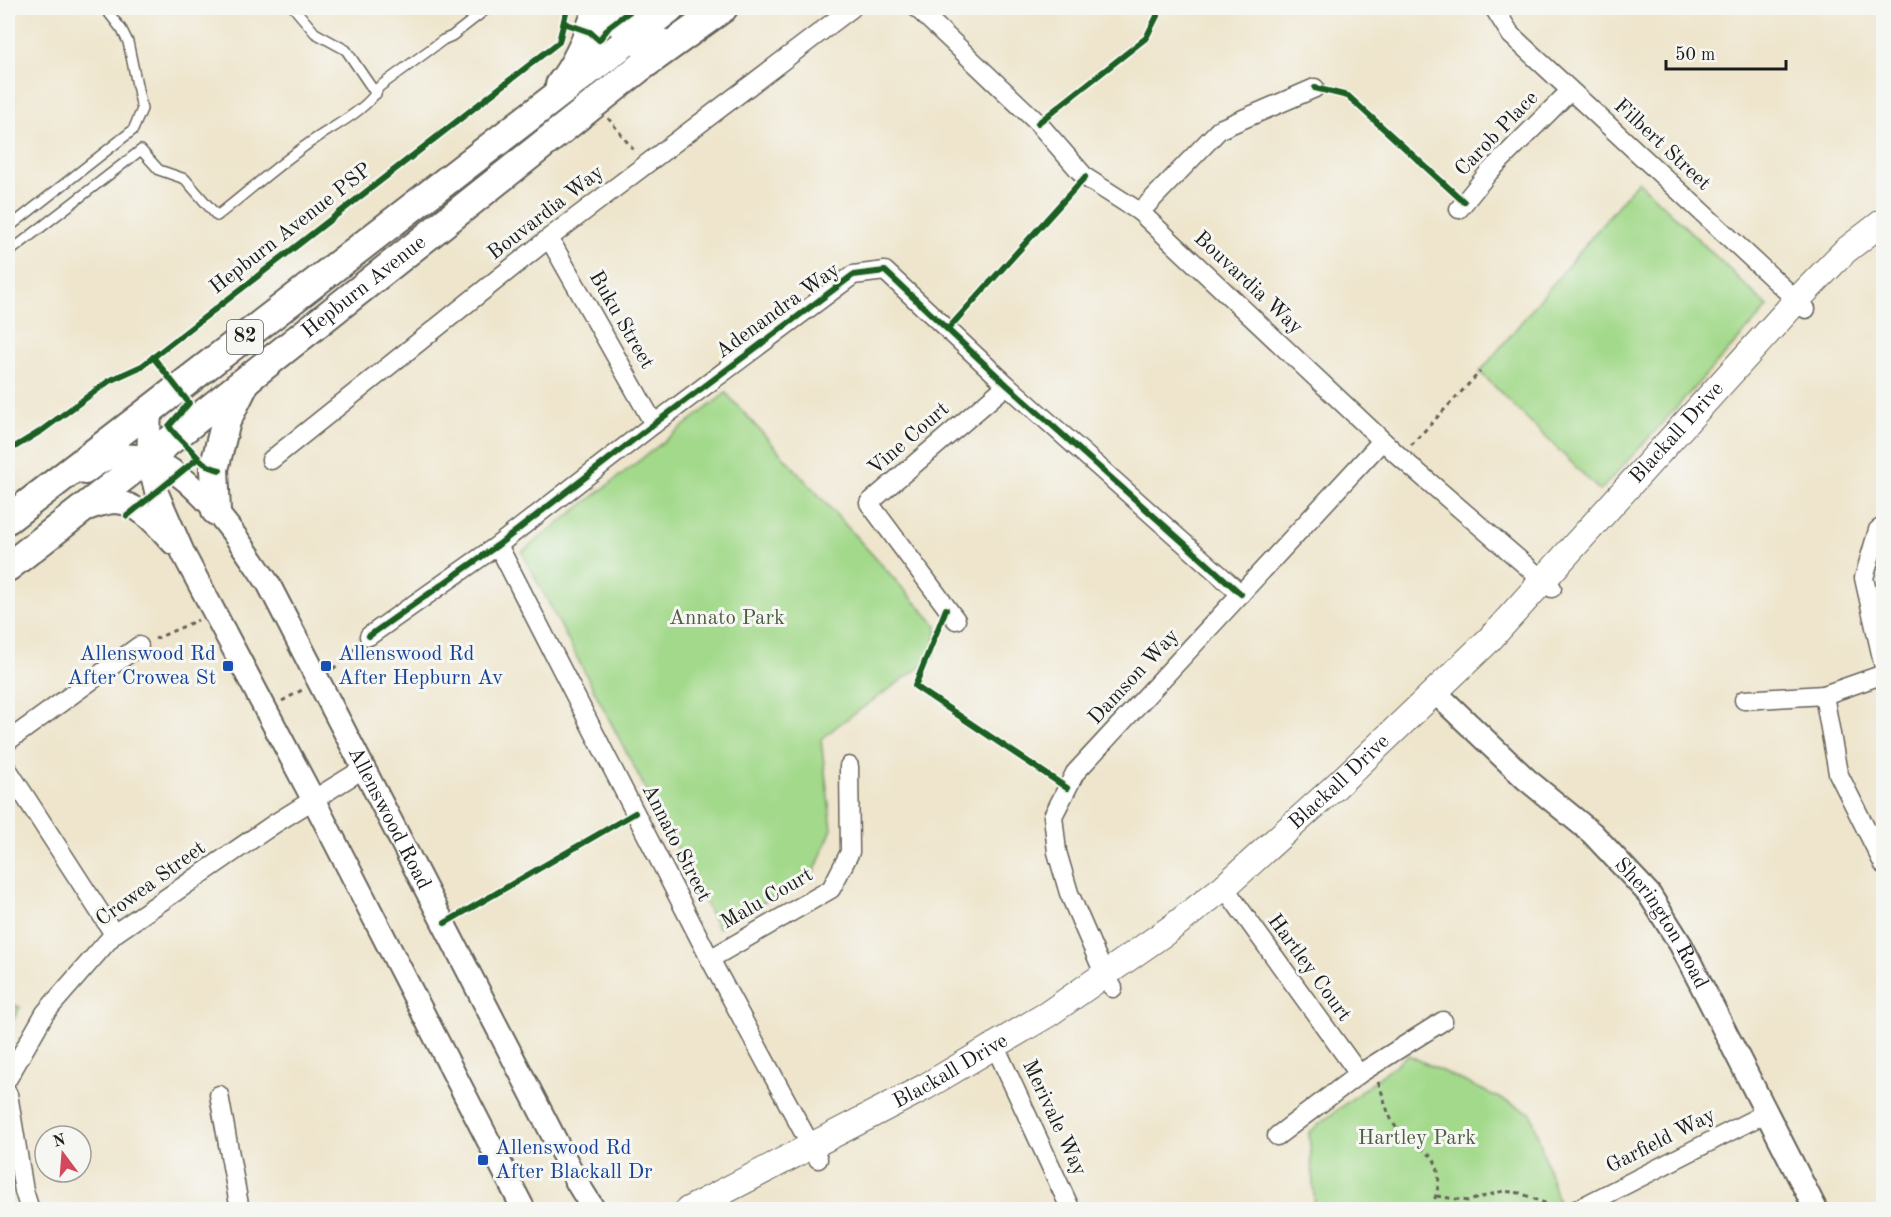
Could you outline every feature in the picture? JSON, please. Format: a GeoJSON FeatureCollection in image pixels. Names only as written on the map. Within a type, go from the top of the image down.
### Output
{"type":"FeatureCollection","features":[{"type":"Feature","properties":{"kind":"main road"},"geometry":{"type":"LineString","coordinates":[[543,106],[570,72],[590,32],[598,8]]}},
{"type":"Feature","properties":{"kind":"main road","name":"Hepburn Avenue"},"geometry":{"type":"LineString","coordinates":[[8,519],[543,106],[634,20],[670,8]]}},
{"type":"Feature","properties":{"kind":"main road","name":"Hepburn Avenue"},"geometry":{"type":"LineString","coordinates":[[8,567],[638,69],[723,8]]}},
{"type":"Feature","properties":{"kind":"main road","name":"Blackall Drive"},"geometry":{"type":"LineString","coordinates":[[718,1209],[925,1088],[998,1053],[1048,1014],[1109,982],[1228,893],[1434,702],[1489,640],[1548,585],[1802,305],[1845,251],[1884,220]]}},
{"type":"Feature","properties":{"kind":"main road","name":"Blackall Drive"},"geometry":{"type":"LineString","coordinates":[[1802,305],[1884,237]]}},
{"type":"Feature","properties":{"kind":"main road"},"geometry":{"type":"LineString","coordinates":[[216,511],[214,469],[226,421],[246,380]]}},
{"type":"Feature","properties":{"kind":"main road","name":"Blackall Drive"},"geometry":{"type":"LineString","coordinates":[[688,1209],[815,1153]]}},
{"type":"Feature","properties":{"kind":"street"},"geometry":{"type":"LineString","coordinates":[[606,8],[621,29],[634,20]]}},
{"type":"Feature","properties":{"kind":"street","name":"Bouvardia Way"},"geometry":{"type":"LineString","coordinates":[[271,460],[549,238],[852,8]]}},
{"type":"Feature","properties":{"kind":"street","name":"Bouvardia Way"},"geometry":{"type":"LineString","coordinates":[[917,8],[1038,123],[1085,177],[1140,212],[1382,441],[1548,585]]}},
{"type":"Feature","properties":{"kind":"street","name":"Filbert Street"},"geometry":{"type":"LineString","coordinates":[[1494,8],[1511,35],[1802,305]]}},
{"type":"Feature","properties":{"kind":"street"},"geometry":{"type":"LineString","coordinates":[[634,20],[673,43]]}},
{"type":"Feature","properties":{"kind":"street"},"geometry":{"type":"LineString","coordinates":[[634,20],[638,69]]}},
{"type":"Feature","properties":{"kind":"street"},"geometry":{"type":"LineString","coordinates":[[1140,212],[1220,129],[1315,88]]}},
{"type":"Feature","properties":{"kind":"street","name":"Carob Place"},"geometry":{"type":"LineString","coordinates":[[1459,208],[1489,172],[1570,91]]}},
{"type":"Feature","properties":{"kind":"street","name":"Buku Street"},"geometry":{"type":"LineString","coordinates":[[549,238],[654,424]]}},
{"type":"Feature","properties":{"kind":"street","name":"Adenandra Way"},"geometry":{"type":"LineString","coordinates":[[369,636],[498,545],[654,424],[853,275],[885,271],[1007,385],[1241,594]]}},
{"type":"Feature","properties":{"kind":"street","name":"Vine Court"},"geometry":{"type":"LineString","coordinates":[[956,620],[869,503],[1007,385]]}},
{"type":"Feature","properties":{"kind":"street"},"geometry":{"type":"LineString","coordinates":[[150,410],[148,458],[156,491],[184,555],[525,1209]]}},
{"type":"Feature","properties":{"kind":"street","name":"Damson Way"},"geometry":{"type":"LineString","coordinates":[[1109,982],[1069,893],[1057,852],[1053,816],[1076,773],[1382,441]]}},
{"type":"Feature","properties":{"kind":"street","name":"Allenswood Road"},"geometry":{"type":"LineString","coordinates":[[8,532],[101,462],[115,456],[148,458],[179,474],[216,511],[268,583],[578,1184],[594,1209]]}},
{"type":"Feature","properties":{"kind":"street"},"geometry":{"type":"LineString","coordinates":[[81,511],[116,502],[137,509],[159,527],[184,555]]}},
{"type":"Feature","properties":{"kind":"street"},"geometry":{"type":"LineString","coordinates":[[1884,526],[1878,530],[1864,578],[1884,667]]}},
{"type":"Feature","properties":{"kind":"street","name":"Annato Street"},"geometry":{"type":"LineString","coordinates":[[498,545],[710,959],[815,1153]]}},
{"type":"Feature","properties":{"kind":"street"},"geometry":{"type":"LineString","coordinates":[[8,741],[139,646]]}},
{"type":"Feature","properties":{"kind":"street"},"geometry":{"type":"LineString","coordinates":[[1744,700],[1824,695],[1884,674]]}},
{"type":"Feature","properties":{"kind":"street"},"geometry":{"type":"LineString","coordinates":[[1824,695],[1838,773],[1884,865]]}},
{"type":"Feature","properties":{"kind":"street","name":"Sherington Road"},"geometry":{"type":"LineString","coordinates":[[1434,702],[1592,833],[1649,894],[1681,945],[1754,1085],[1760,1116],[1799,1209]]}},
{"type":"Feature","properties":{"kind":"street","name":"Malu Court"},"geometry":{"type":"LineString","coordinates":[[710,959],[831,889],[850,852],[849,766]]}},
{"type":"Feature","properties":{"kind":"street","name":"Crowea Street"},"geometry":{"type":"LineString","coordinates":[[8,1078],[45,1013],[114,934],[274,824],[363,769]]}},
{"type":"Feature","properties":{"kind":"street"},"geometry":{"type":"LineString","coordinates":[[8,770],[114,934]]}},
{"type":"Feature","properties":{"kind":"street","name":"Hartley Court"},"geometry":{"type":"LineString","coordinates":[[1228,893],[1363,1071]]}},
{"type":"Feature","properties":{"kind":"street"},"geometry":{"type":"LineString","coordinates":[[1277,1136],[1363,1071],[1443,1021]]}},
{"type":"Feature","properties":{"kind":"street","name":"Merivale Way"},"geometry":{"type":"LineString","coordinates":[[998,1053],[1071,1209]]}},
{"type":"Feature","properties":{"kind":"street"},"geometry":{"type":"LineString","coordinates":[[8,1094],[16,1193],[30,1209]]}},
{"type":"Feature","properties":{"kind":"street"},"geometry":{"type":"LineString","coordinates":[[219,1095],[240,1209]]}},
{"type":"Feature","properties":{"kind":"street","name":"Sherington Road"},"geometry":{"type":"LineString","coordinates":[[1760,1116],[1816,1209]]}},
{"type":"Feature","properties":{"kind":"street","name":"Garfield Way"},"geometry":{"type":"LineString","coordinates":[[1576,1209],[1760,1116]]}},
{"type":"Feature","properties":{"kind":"lane"},"geometry":{"type":"LineString","coordinates":[[8,228],[133,130],[142,109],[128,42],[105,8]]}},
{"type":"Feature","properties":{"kind":"lane"},"geometry":{"type":"LineString","coordinates":[[294,8],[315,33],[346,50],[376,94]]}},
{"type":"Feature","properties":{"kind":"lane"},"geometry":{"type":"LineString","coordinates":[[8,253],[141,150],[159,170],[185,179],[217,216],[315,139],[343,122],[376,94],[380,87],[488,8]]}},
{"type":"Feature","properties":{"kind":"path"},"geometry":{"type":"LineString","coordinates":[[1400,457],[1480,372]]}},
{"type":"Feature","properties":{"kind":"path"},"geometry":{"type":"LineString","coordinates":[[139,646],[200,619]]}},
{"type":"Feature","properties":{"kind":"path"},"geometry":{"type":"LineString","coordinates":[[1363,1071],[1377,1079],[1389,1115],[1398,1130],[1410,1142],[1427,1151],[1436,1163],[1440,1175],[1437,1196],[1430,1209]]}},
{"type":"Feature","properties":{"kind":"path"},"geometry":{"type":"LineString","coordinates":[[1437,1196],[1468,1201],[1503,1191],[1520,1193],[1560,1209]]}},
{"type":"Feature","properties":{"kind":"green space"},"geometry":{"type":"Polygon","coordinates":[[[1638,181],[1768,307],[1600,491],[1480,372],[1638,181]]]}},
{"type":"Feature","properties":{"kind":"green space","name":"Annato Park"},"geometry":{"type":"Polygon","coordinates":[[[726,393],[937,626],[934,657],[837,726],[821,740],[832,829],[813,875],[718,928],[522,552],[726,393]]]}},
{"type":"Feature","properties":{"kind":"green space"},"geometry":{"type":"Polygon","coordinates":[[[8,1003],[20,1007],[8,1030],[8,1003]]]}},
{"type":"Feature","properties":{"kind":"green space","name":"Hartley Park"},"geometry":{"type":"Polygon","coordinates":[[[1408,1055],[1531,1113],[1559,1209],[1315,1209],[1309,1132],[1408,1055]]]}},
{"type":"Feature","properties":{"kind":"cycle path","name":"Hepburn Avenue PSP"},"geometry":{"type":"LineString","coordinates":[[8,451],[41,431],[109,381],[142,366],[559,42],[567,8]]}},
{"type":"Feature","properties":{"kind":"cycle path"},"geometry":{"type":"LineString","coordinates":[[564,23],[590,32],[599,40],[610,26],[634,8]]}},
{"type":"Feature","properties":{"kind":"cycle path"},"geometry":{"type":"LineString","coordinates":[[1038,123],[1146,38],[1161,8]]}},
{"type":"Feature","properties":{"kind":"cycle path"},"geometry":{"type":"LineString","coordinates":[[1315,88],[1348,96],[1464,202]]}},
{"type":"Feature","properties":{"kind":"cycle path"},"geometry":{"type":"LineString","coordinates":[[948,329],[1085,177]]}},
{"type":"Feature","properties":{"kind":"cycle path"},"geometry":{"type":"LineString","coordinates":[[369,636],[498,545],[654,424],[853,275],[885,271],[1007,385],[1241,594]]}},
{"type":"Feature","properties":{"kind":"cycle path"},"geometry":{"type":"LineString","coordinates":[[153,357],[189,403],[169,426],[200,460],[220,470]]}},
{"type":"Feature","properties":{"kind":"cycle path"},"geometry":{"type":"LineString","coordinates":[[127,516],[197,459]]}},
{"type":"Feature","properties":{"kind":"cycle path"},"geometry":{"type":"LineString","coordinates":[[946,609],[915,686],[1067,788]]}},
{"type":"Feature","properties":{"kind":"cycle path"},"geometry":{"type":"LineString","coordinates":[[445,923],[635,813]]}},
{"type":"Feature","properties":{"kind":"place","name":"Allenswood Rd After Crowea St"},"geometry":{"type":"Point","coordinates":[228,666]}},
{"type":"Feature","properties":{"kind":"place","name":"Allenswood Rd After Hepburn Av"},"geometry":{"type":"Point","coordinates":[326,666]}},
{"type":"Feature","properties":{"kind":"place","name":"Allenswood Rd After Blackall Dr"},"geometry":{"type":"Point","coordinates":[483,1160]}}]}
